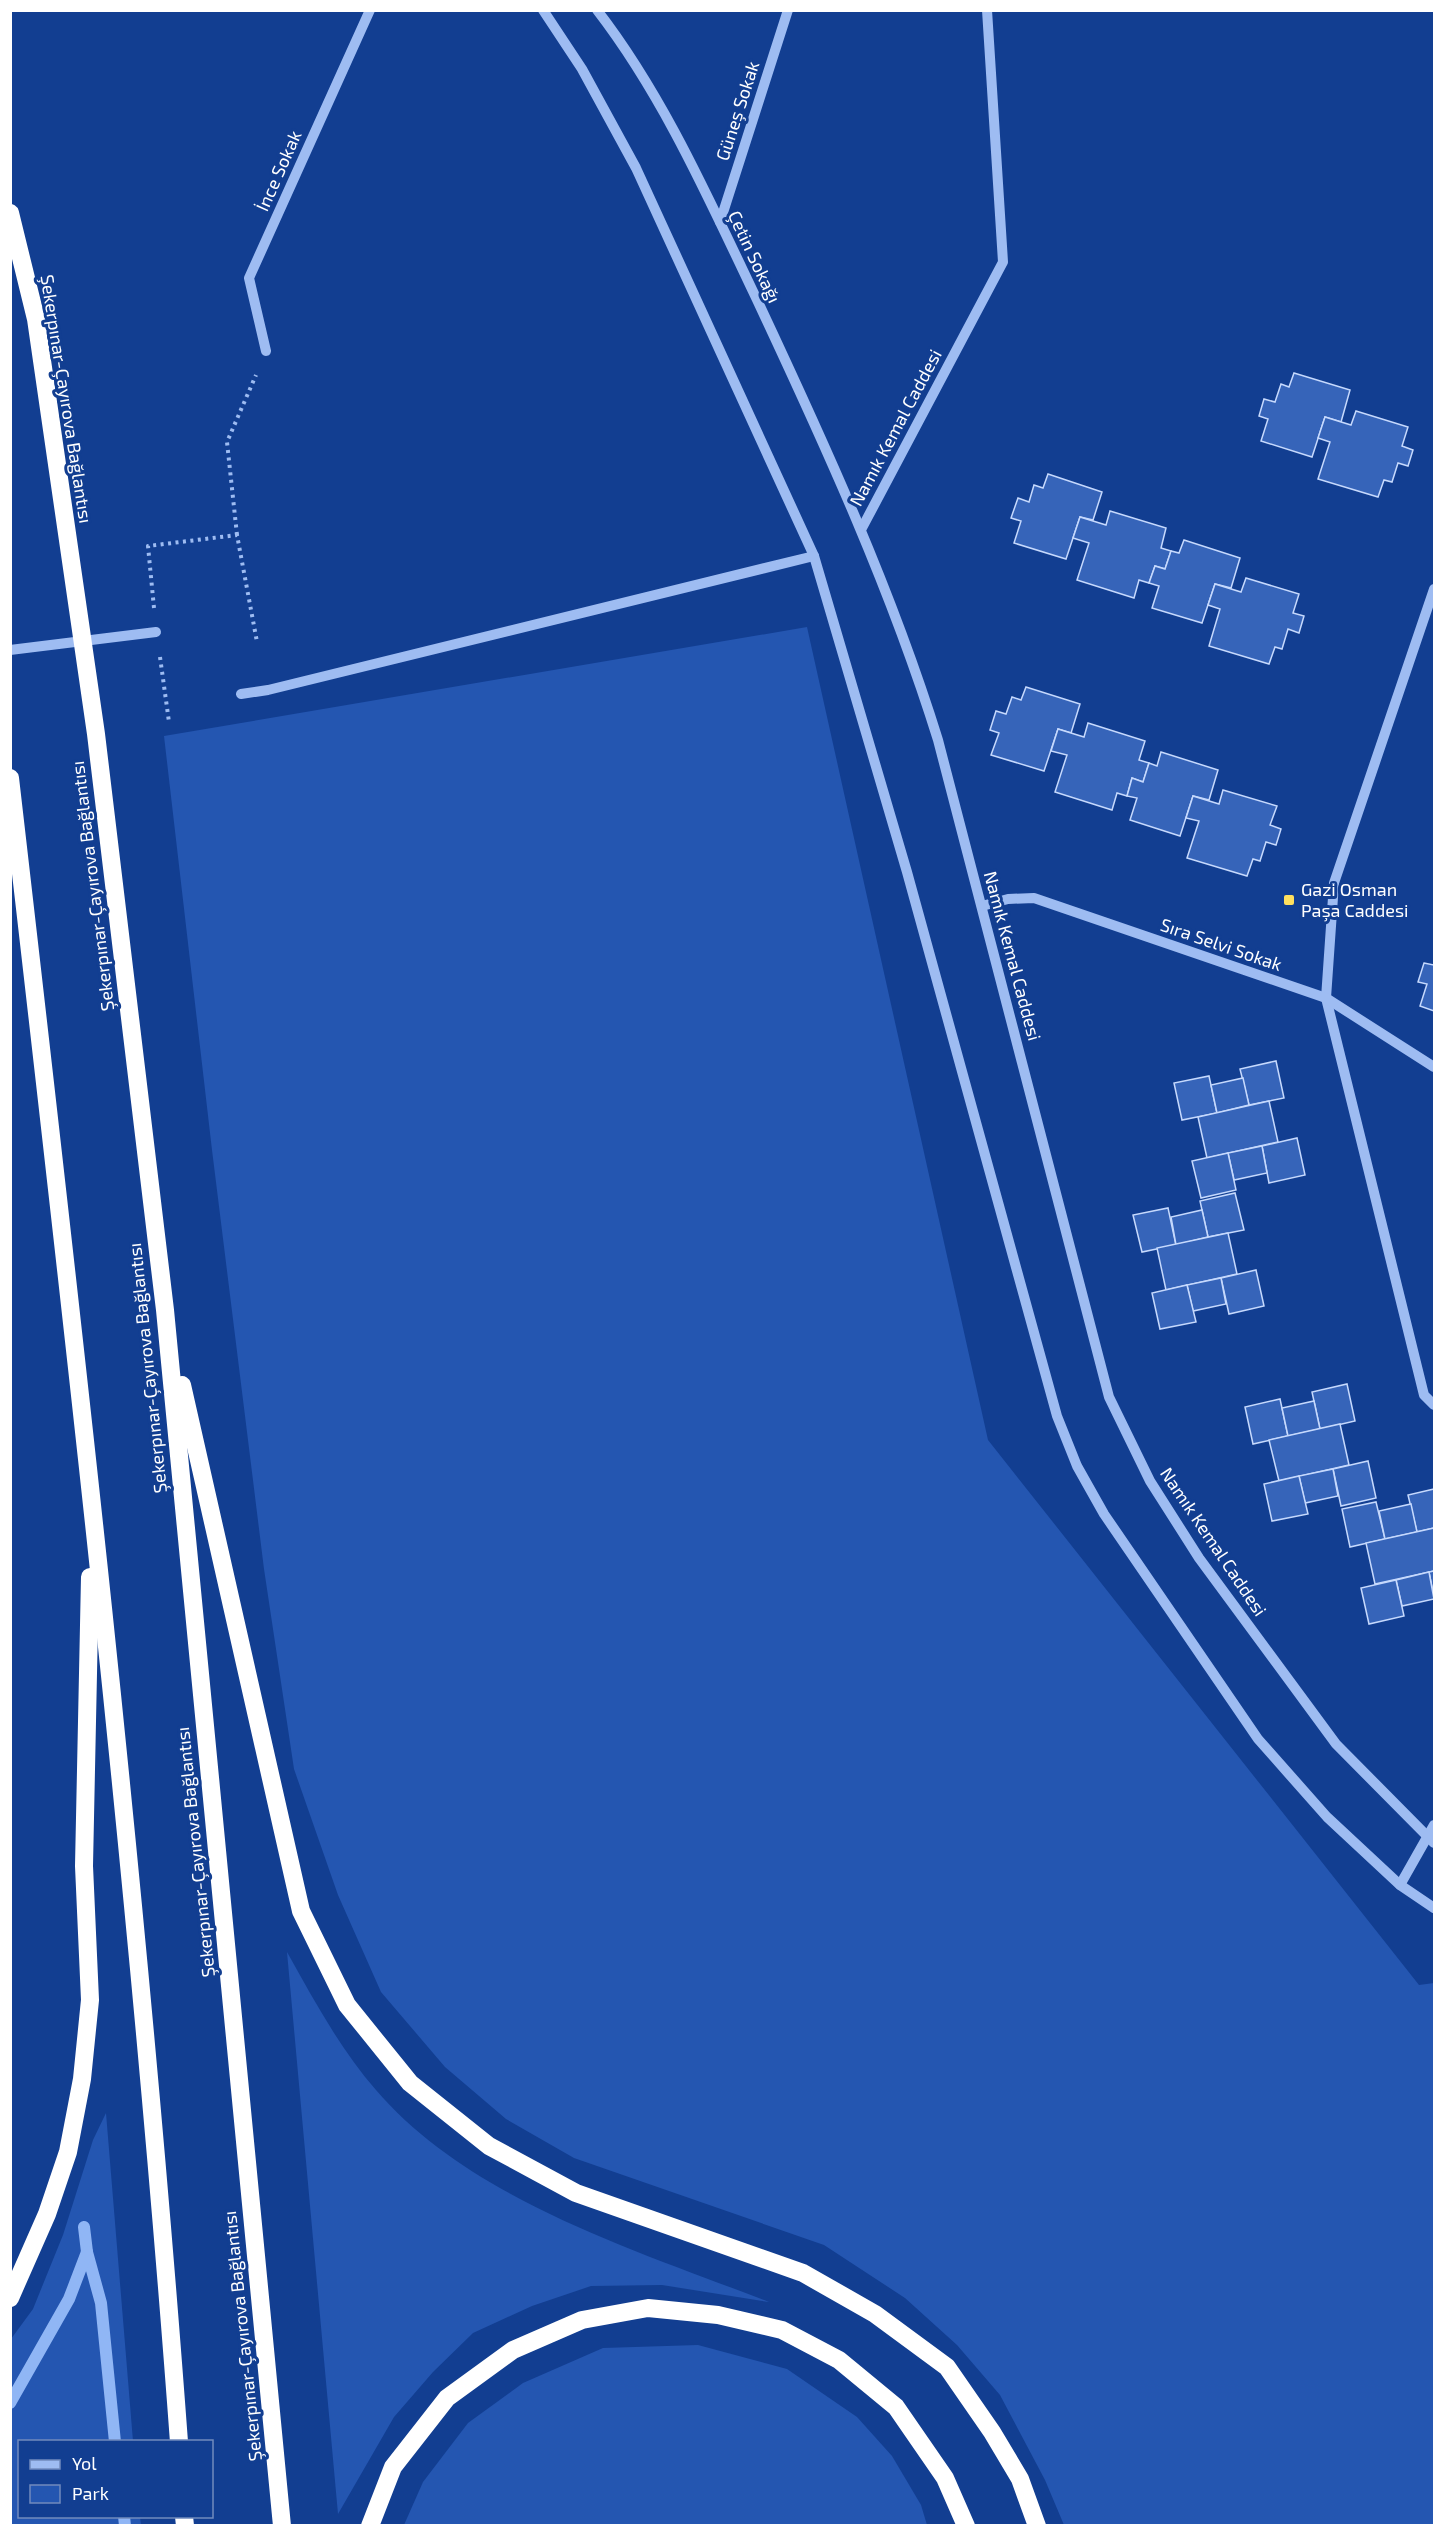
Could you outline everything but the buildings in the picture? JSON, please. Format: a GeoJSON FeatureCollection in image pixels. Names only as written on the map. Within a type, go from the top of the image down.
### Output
{"type":"FeatureCollection","features":[{"type":"Feature","properties":{"kind":"highway","name":"Şekerpınar-Çayırova Bağlantısı"},"geometry":{"type":"LineString","coordinates":[[10,213],[36,319],[96,734],[165,1311],[282,2526]]}},
{"type":"Feature","properties":{"kind":"highway"},"geometry":{"type":"LineString","coordinates":[[10,778],[92,1494],[164,2233],[179,2440]]}},
{"type":"Feature","properties":{"kind":"highway"},"geometry":{"type":"LineString","coordinates":[[165,1311],[301,1911],[347,2005],[410,2083],[489,2146],[576,2193],[803,2273],[875,2314],[947,2367],[992,2432],[1020,2479],[1037,2526]]}},
{"type":"Feature","properties":{"kind":"highway"},"geometry":{"type":"LineString","coordinates":[[10,2298],[17,2288],[47,2214],[68,2152],[82,2079],[90,2000],[84,1866],[92,1494]]}},
{"type":"Feature","properties":{"kind":"highway"},"geometry":{"type":"LineString","coordinates":[[370,2526],[393,2467],[447,2397],[513,2350],[582,2320],[648,2308],[718,2315],[782,2330],[839,2360],[896,2407],[945,2478],[966,2526]]}},
{"type":"Feature","properties":{"kind":"street","name":"İnce Sokak"},"geometry":{"type":"LineString","coordinates":[[266,351],[249,278],[370,10]]}},
{"type":"Feature","properties":{"kind":"street"},"geometry":{"type":"LineString","coordinates":[[543,10],[582,69],[636,168],[814,556],[907,872],[1057,1416],[1077,1466],[1104,1514],[1258,1739],[1328,1817],[1400,1885],[1434,1908]]}},
{"type":"Feature","properties":{"kind":"street","name":"Çetin Sokağı"},"geometry":{"type":"LineString","coordinates":[[597,10],[619,39],[671,126],[720,222],[862,528]]}},
{"type":"Feature","properties":{"kind":"street","name":"Güneş Sokak"},"geometry":{"type":"LineString","coordinates":[[720,222],[788,10]]}},
{"type":"Feature","properties":{"kind":"street","name":"Namık Kemal Caddesi"},"geometry":{"type":"LineString","coordinates":[[987,10],[1003,262],[862,528],[914,662],[938,740],[1109,1397],[1150,1481],[1199,1558],[1336,1744],[1431,1841]]}},
{"type":"Feature","properties":{"kind":"street"},"geometry":{"type":"LineString","coordinates":[[241,694],[814,556]]}},
{"type":"Feature","properties":{"kind":"street"},"geometry":{"type":"LineString","coordinates":[[1434,588],[1334,883],[1326,998],[1424,1395],[1434,1405]]}},
{"type":"Feature","properties":{"kind":"street"},"geometry":{"type":"LineString","coordinates":[[10,650],[156,632]]}},
{"type":"Feature","properties":{"kind":"street","name":"Sıra Selvi Sokak"},"geometry":{"type":"LineString","coordinates":[[982,906],[1008,900],[1034,898],[1326,998],[1434,1067]]}},
{"type":"Feature","properties":{"kind":"street"},"geometry":{"type":"LineString","coordinates":[[1400,1885],[1431,1841],[1434,1825]]}},
{"type":"Feature","properties":{"kind":"path"},"geometry":{"type":"LineString","coordinates":[[257,642],[237,536],[227,442],[266,351]]}},
{"type":"Feature","properties":{"kind":"path"},"geometry":{"type":"LineString","coordinates":[[148,546],[237,536]]}},
{"type":"Feature","properties":{"kind":"green space"},"geometry":{"type":"Polygon","coordinates":[[[807,627],[988,1440],[1419,1985],[1434,1983],[1434,2525],[1064,2525],[1045,2480],[1000,2395],[957,2345],[905,2298],[824,2245],[574,2158],[506,2119],[445,2067],[381,1992],[338,1895],[294,1769],[264,1569],[164,736],[807,627]]]}},
{"type":"Feature","properties":{"kind":"green space"},"geometry":{"type":"Polygon","coordinates":[[[287,1952],[328,2024],[376,2090],[415,2129],[459,2162],[507,2192],[612,2242],[769,2302],[662,2285],[591,2286],[532,2306],[473,2333],[433,2372],[394,2417],[338,2514],[287,1952]]]}},
{"type":"Feature","properties":{"kind":"green space"},"geometry":{"type":"Polygon","coordinates":[[[106,2113],[133,2440],[18,2440],[18,2518],[140,2518],[141,2525],[11,2525],[11,2339],[33,2309],[63,2235],[93,2140],[106,2113]]]}},
{"type":"Feature","properties":{"kind":"green space"},"geometry":{"type":"Polygon","coordinates":[[[698,2345],[787,2369],[857,2417],[892,2456],[921,2505],[927,2525],[404,2525],[423,2482],[468,2423],[523,2383],[603,2348],[698,2345]]]}},
{"type":"Feature","properties":{"kind":"waterway"},"geometry":{"type":"LineString","coordinates":[[84,2227],[87,2252],[101,2303],[115,2440]]}},
{"type":"Feature","properties":{"kind":"waterway"},"geometry":{"type":"LineString","coordinates":[[10,2403],[69,2299],[87,2252]]}},
{"type":"Feature","properties":{"kind":"waterway"},"geometry":{"type":"LineString","coordinates":[[124,2518],[125,2526]]}},
{"type":"Feature","properties":{"kind":"place","name":"Gazi Osman Paşa Caddesi"},"geometry":{"type":"Point","coordinates":[1289,900]}}]}
